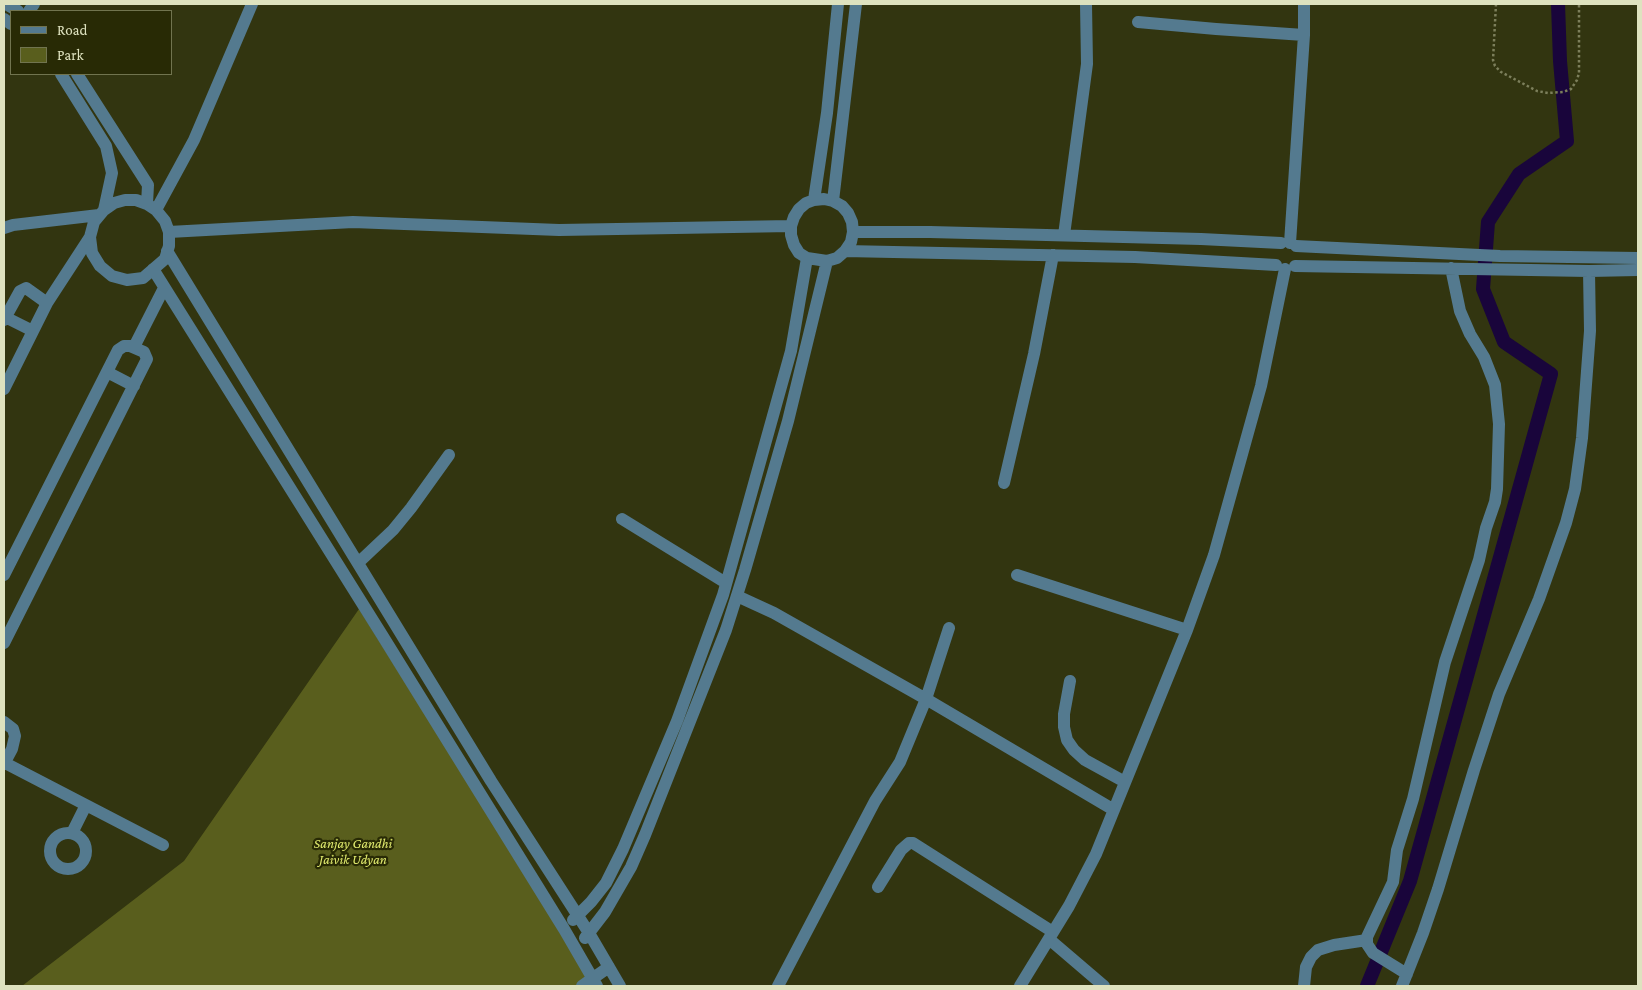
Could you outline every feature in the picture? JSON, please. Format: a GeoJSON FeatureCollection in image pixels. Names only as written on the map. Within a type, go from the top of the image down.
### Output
{"type":"FeatureCollection","features":[{"type":"Feature","properties":{"kind":"street"},"geometry":{"type":"LineString","coordinates":[[152,207],[194,140],[252,4]]}},
{"type":"Feature","properties":{"kind":"street"},"geometry":{"type":"LineString","coordinates":[[814,200],[827,113],[838,4]]}},
{"type":"Feature","properties":{"kind":"street"},"geometry":{"type":"LineString","coordinates":[[833,201],[856,4]]}},
{"type":"Feature","properties":{"kind":"street"},"geometry":{"type":"LineString","coordinates":[[1064,235],[1087,64],[1086,4]]}},
{"type":"Feature","properties":{"kind":"street"},"geometry":{"type":"LineString","coordinates":[[1020,986],[1096,854],[1187,630],[1214,555],[1256,405],[1285,267],[1300,256],[1289,244],[1304,35],[1304,4]]}},
{"type":"Feature","properties":{"kind":"street"},"geometry":{"type":"LineString","coordinates":[[1138,22],[1216,30],[1304,35]]}},
{"type":"Feature","properties":{"kind":"street"},"geometry":{"type":"LineString","coordinates":[[62,75],[106,146],[112,173],[102,212]]}},
{"type":"Feature","properties":{"kind":"street"},"geometry":{"type":"LineString","coordinates":[[78,75],[148,185],[152,207]]}},
{"type":"Feature","properties":{"kind":"street"},"geometry":{"type":"LineString","coordinates":[[824,199],[842,206],[852,222],[851,242],[837,258],[827,261],[807,258],[794,245],[791,235],[794,217],[806,203],[814,200],[824,199]]}},
{"type":"Feature","properties":{"kind":"street"},"geometry":{"type":"LineString","coordinates":[[4,389],[47,303],[90,237],[94,222],[102,212],[114,203],[125,200],[136,200],[152,207],[165,221],[169,232],[169,246],[164,259],[143,278],[127,280],[112,276],[100,266],[92,253],[90,237]]}},
{"type":"Feature","properties":{"kind":"street"},"geometry":{"type":"LineString","coordinates":[[4,228],[13,225],[102,212]]}},
{"type":"Feature","properties":{"kind":"street"},"geometry":{"type":"LineString","coordinates":[[169,232],[354,222],[559,230],[791,226]]}},
{"type":"Feature","properties":{"kind":"street"},"geometry":{"type":"LineString","coordinates":[[853,232],[1064,235],[1289,244],[1462,254],[1500,262],[1588,271],[1638,270]]}},
{"type":"Feature","properties":{"kind":"street"},"geometry":{"type":"LineString","coordinates":[[1285,267],[1272,255],[1274,250],[1289,244]]}},
{"type":"Feature","properties":{"kind":"street"},"geometry":{"type":"LineString","coordinates":[[167,251],[491,781],[589,933],[620,986]]}},
{"type":"Feature","properties":{"kind":"street"},"geometry":{"type":"LineString","coordinates":[[845,251],[1135,257],[1285,267],[1456,268],[1500,262],[1638,258]]}},
{"type":"Feature","properties":{"kind":"street"},"geometry":{"type":"LineString","coordinates":[[1004,483],[1034,354],[1054,255]]}},
{"type":"Feature","properties":{"kind":"street"},"geometry":{"type":"LineString","coordinates":[[564,929],[578,916],[606,883],[623,850],[677,720],[726,583],[791,351],[807,258]]}},
{"type":"Feature","properties":{"kind":"street"},"geometry":{"type":"LineString","coordinates":[[575,948],[605,912],[631,867],[712,667],[737,596],[788,421],[827,261]]}},
{"type":"Feature","properties":{"kind":"street"},"geometry":{"type":"LineString","coordinates":[[1407,974],[1373,953],[1368,947],[1367,934],[1393,882],[1397,850],[1413,799],[1445,662],[1476,570],[1496,496],[1499,432],[1495,385],[1460,311],[1456,268]]}},
{"type":"Feature","properties":{"kind":"street"},"geometry":{"type":"LineString","coordinates":[[153,269],[564,929],[575,948],[590,984],[609,967]]}},
{"type":"Feature","properties":{"kind":"street"},"geometry":{"type":"LineString","coordinates":[[1402,986],[1435,898],[1499,694],[1551,569],[1566,523],[1574,489],[1582,438],[1590,331],[1588,271]]}},
{"type":"Feature","properties":{"kind":"street"},"geometry":{"type":"LineString","coordinates":[[33,331],[5,318],[20,291],[26,288],[47,303]]}},
{"type":"Feature","properties":{"kind":"street"},"geometry":{"type":"LineString","coordinates":[[134,347],[164,288]]}},
{"type":"Feature","properties":{"kind":"street"},"geometry":{"type":"LineString","coordinates":[[4,575],[118,350],[124,346],[134,347],[144,352],[147,359],[4,643]]}},
{"type":"Feature","properties":{"kind":"street"},"geometry":{"type":"LineString","coordinates":[[107,372],[134,386]]}},
{"type":"Feature","properties":{"kind":"street"},"geometry":{"type":"LineString","coordinates":[[358,563],[393,530],[449,454]]}},
{"type":"Feature","properties":{"kind":"street"},"geometry":{"type":"LineString","coordinates":[[622,519],[726,583]]}},
{"type":"Feature","properties":{"kind":"street"},"geometry":{"type":"LineString","coordinates":[[1017,575],[1187,630]]}},
{"type":"Feature","properties":{"kind":"street"},"geometry":{"type":"LineString","coordinates":[[737,596],[774,613],[926,699],[1114,810]]}},
{"type":"Feature","properties":{"kind":"street"},"geometry":{"type":"LineString","coordinates":[[778,986],[875,801],[900,762],[926,699],[949,628]]}},
{"type":"Feature","properties":{"kind":"street"},"geometry":{"type":"LineString","coordinates":[[1070,681],[1064,714],[1064,727],[1068,740],[1074,750],[1085,760],[1126,782]]}},
{"type":"Feature","properties":{"kind":"street"},"geometry":{"type":"LineString","coordinates":[[4,722],[13,729],[15,736],[12,749],[4,764],[163,845]]}},
{"type":"Feature","properties":{"kind":"street"},"geometry":{"type":"LineString","coordinates":[[72,833],[86,805]]}},
{"type":"Feature","properties":{"kind":"street"},"geometry":{"type":"LineString","coordinates":[[878,887],[901,850],[909,843],[913,844],[1051,935],[1104,986]]}},
{"type":"Feature","properties":{"kind":"street"},"geometry":{"type":"LineString","coordinates":[[1304,986],[1306,967],[1311,957],[1318,950],[1334,945],[1366,940]]}},
{"type":"Feature","properties":{"kind":"path"},"geometry":{"type":"LineString","coordinates":[[1496,4],[1494,66],[1501,72],[1537,90],[1548,93],[1563,92],[1571,89],[1578,80],[1579,4]]}},
{"type":"Feature","properties":{"kind":"green space","name":"Sanjay Gandhi Jaivik Udyan"},"geometry":{"type":"Polygon","coordinates":[[[359,609],[595,986],[22,986],[184,861],[359,609]]]}},
{"type":"Feature","properties":{"kind":"waterway"},"geometry":{"type":"LineString","coordinates":[[1367,986],[1410,881],[1551,374],[1504,342],[1483,289],[1488,222],[1519,174],[1567,141],[1560,61],[1558,4]]}}]}
